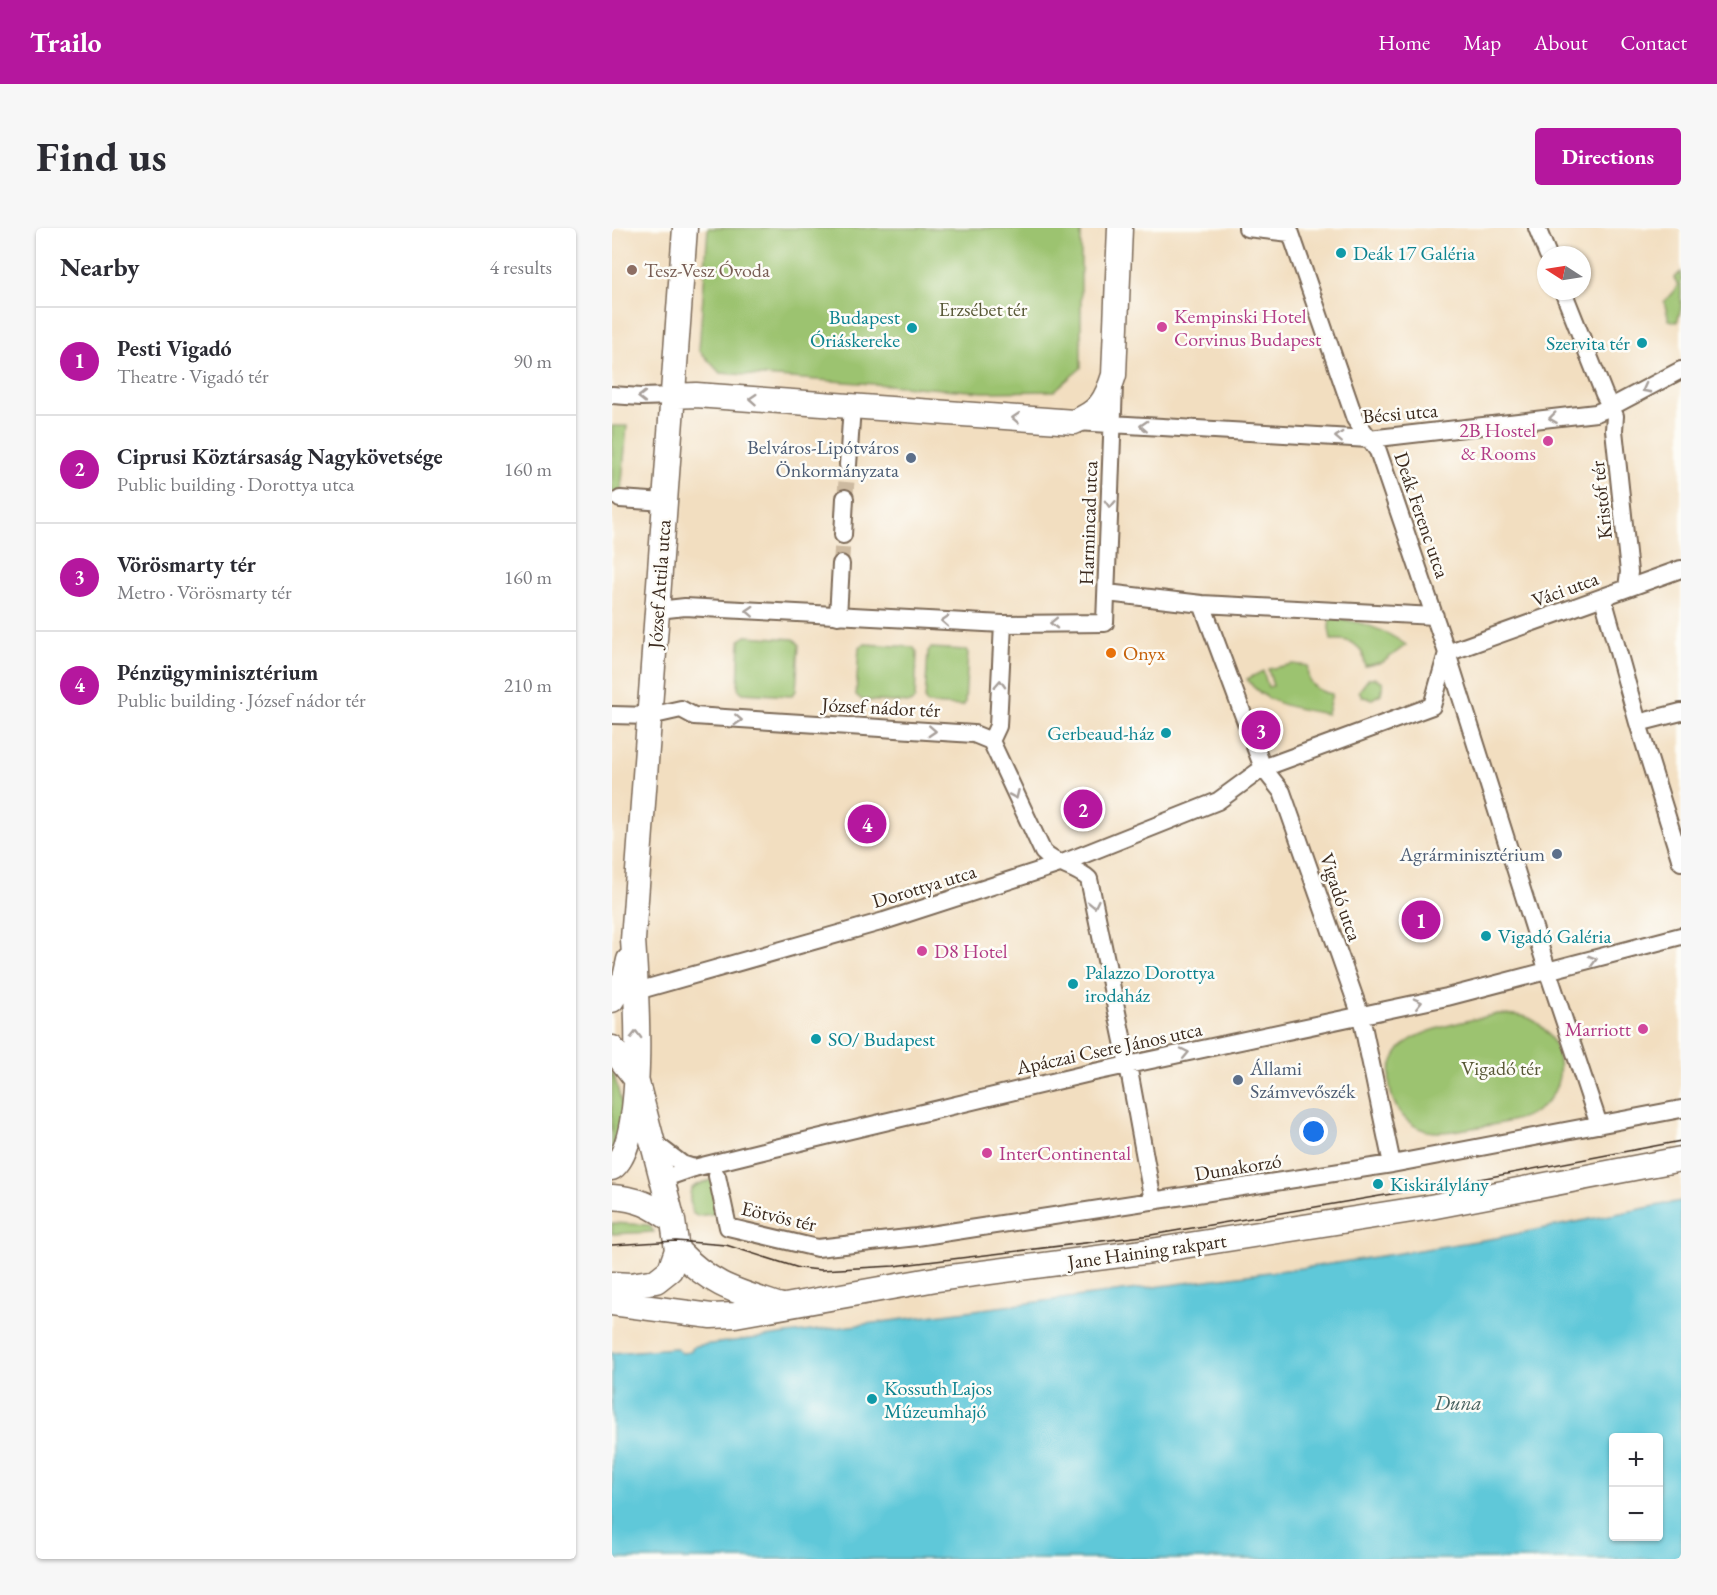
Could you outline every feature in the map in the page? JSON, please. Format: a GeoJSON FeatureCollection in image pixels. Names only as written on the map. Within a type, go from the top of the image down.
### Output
{"type":"FeatureCollection","features":[{"type":"Feature","properties":{"kind":"street","name":"József Attila utca"},"geometry":{"type":"LineString","coordinates":[[633,940],[685,228]]}},
{"type":"Feature","properties":{"kind":"street"},"geometry":{"type":"LineString","coordinates":[[612,395],[641,397],[696,395],[1112,425],[1120,228]]}},
{"type":"Feature","properties":{"kind":"street"},"geometry":{"type":"LineString","coordinates":[[1247,228],[1289,230]]}},
{"type":"Feature","properties":{"kind":"street"},"geometry":{"type":"LineString","coordinates":[[1537,228],[1544,246]]}},
{"type":"Feature","properties":{"kind":"street","name":"Deák Ferenc utca"},"geometry":{"type":"LineString","coordinates":[[1289,230],[1355,419],[1378,451],[1435,616],[1455,651],[1471,726],[1548,972]]}},
{"type":"Feature","properties":{"kind":"street","name":"Kristóf tér"},"geometry":{"type":"LineString","coordinates":[[1567,300],[1615,416],[1614,430],[1629,572],[1627,588]]}},
{"type":"Feature","properties":{"kind":"street","name":"Bécsi utca"},"geometry":{"type":"LineString","coordinates":[[1112,425],[1369,439],[1596,413],[1681,370]]}},
{"type":"Feature","properties":{"kind":"street"},"geometry":{"type":"LineString","coordinates":[[1074,422],[1088,416],[1101,404],[1114,375]]}},
{"type":"Feature","properties":{"kind":"street"},"geometry":{"type":"LineString","coordinates":[[848,465],[852,406]]}},
{"type":"Feature","properties":{"kind":"street","name":"Harmincad utca"},"geometry":{"type":"LineString","coordinates":[[1003,624],[1105,623],[1112,425]]}},
{"type":"Feature","properties":{"kind":"street"},"geometry":{"type":"LineString","coordinates":[[843,535],[845,498]]}},
{"type":"Feature","properties":{"kind":"street"},"geometry":{"type":"LineString","coordinates":[[620,499],[665,502]]}},
{"type":"Feature","properties":{"kind":"street"},"geometry":{"type":"LineString","coordinates":[[837,616],[841,564]]}},
{"type":"Feature","properties":{"kind":"street","name":"Váci utca"},"geometry":{"type":"LineString","coordinates":[[1455,651],[1681,569]]}},
{"type":"Feature","properties":{"kind":"street"},"geometry":{"type":"LineString","coordinates":[[1107,594],[1202,604],[1435,616]]}},
{"type":"Feature","properties":{"kind":"street"},"geometry":{"type":"LineString","coordinates":[[1603,598],[1638,723],[1681,861]]}},
{"type":"Feature","properties":{"kind":"street","name":"Vigadó utca"},"geometry":{"type":"LineString","coordinates":[[1202,604],[1263,768],[1282,792],[1361,1016]]}},
{"type":"Feature","properties":{"kind":"street"},"geometry":{"type":"LineString","coordinates":[[658,610],[685,607],[1003,624],[998,726],[991,741],[1043,852],[1051,861],[1080,870],[1089,879],[1152,1194]]}},
{"type":"Feature","properties":{"kind":"street","name":"Dorottya utca"},"geometry":{"type":"LineString","coordinates":[[637,990],[884,921],[1060,864],[1218,801],[1263,768],[1432,706],[1455,651]]}},
{"type":"Feature","properties":{"kind":"street","name":"József nádor tér"},"geometry":{"type":"LineString","coordinates":[[612,715],[650,716],[681,709],[694,716],[974,734],[991,741]]}},
{"type":"Feature","properties":{"kind":"street"},"geometry":{"type":"LineString","coordinates":[[1638,723],[1681,712]]}},
{"type":"Feature","properties":{"kind":"street"},"geometry":{"type":"LineString","coordinates":[[1392,1164],[1361,1016],[1548,972],[1681,936]]}},
{"type":"Feature","properties":{"kind":"street"},"geometry":{"type":"LineString","coordinates":[[612,1168],[618,1164],[627,1147],[635,1111],[637,990],[633,940]]}},
{"type":"Feature","properties":{"kind":"street"},"geometry":{"type":"LineString","coordinates":[[612,1000],[625,978],[633,940]]}},
{"type":"Feature","properties":{"kind":"street"},"geometry":{"type":"LineString","coordinates":[[1548,972],[1599,1125]]}},
{"type":"Feature","properties":{"kind":"street","name":"Apáczai Csere János utca"},"geometry":{"type":"LineString","coordinates":[[694,1168],[1128,1065],[1361,1016]]}},
{"type":"Feature","properties":{"kind":"street"},"geometry":{"type":"LineString","coordinates":[[612,1048],[636,1079],[673,1221],[677,1250],[670,1270],[656,1281],[630,1285],[612,1284]]}},
{"type":"Feature","properties":{"kind":"street","name":"Dunakorzó"},"geometry":{"type":"LineString","coordinates":[[870,1241],[928,1235],[1152,1194],[1392,1164],[1681,1109]]}},
{"type":"Feature","properties":{"kind":"street"},"geometry":{"type":"LineString","coordinates":[[652,1141],[682,1164],[694,1168]]}},
{"type":"Feature","properties":{"kind":"street","name":"Jane Haining rakpart"},"geometry":{"type":"LineString","coordinates":[[612,1303],[711,1316],[735,1315],[936,1279],[1151,1251],[1414,1210],[1681,1159]]}},
{"type":"Feature","properties":{"kind":"street"},"geometry":{"type":"LineString","coordinates":[[612,1197],[694,1168]]}},
{"type":"Feature","properties":{"kind":"street","name":"Eötvös tér"},"geometry":{"type":"LineString","coordinates":[[717,1176],[728,1227],[817,1248],[870,1241]]}},
{"type":"Feature","properties":{"kind":"street"},"geometry":{"type":"LineString","coordinates":[[612,1197],[632,1198],[645,1203],[673,1221]]}},
{"type":"Feature","properties":{"kind":"street"},"geometry":{"type":"LineString","coordinates":[[677,1250],[711,1280],[786,1307]]}},
{"type":"Feature","properties":{"kind":"green space","name":"Erzsébet tér"},"geometry":{"type":"Polygon","coordinates":[[[708,228],[1081,228],[1081,368],[1054,391],[984,392],[720,373],[699,350],[708,228]]]}},
{"type":"Feature","properties":{"kind":"green space"},"geometry":{"type":"Polygon","coordinates":[[[1681,272],[1681,308],[1677,322],[1669,320],[1664,302],[1678,286],[1674,278],[1681,272]]]}},
{"type":"Feature","properties":{"kind":"green space"},"geometry":{"type":"Polygon","coordinates":[[[612,426],[627,426],[621,493],[612,492],[612,426]]]}},
{"type":"Feature","properties":{"kind":"green space"},"geometry":{"type":"Polygon","coordinates":[[[1330,617],[1370,626],[1406,645],[1383,662],[1365,666],[1362,653],[1355,644],[1344,640],[1331,640],[1330,617]]]}},
{"type":"Feature","properties":{"kind":"green space"},"geometry":{"type":"Polygon","coordinates":[[[746,636],[794,639],[799,644],[796,691],[791,696],[743,693],[738,689],[740,640],[746,636]]]}},
{"type":"Feature","properties":{"kind":"green space"},"geometry":{"type":"Polygon","coordinates":[[[865,644],[913,647],[917,652],[915,699],[910,703],[862,700],[856,695],[859,647],[865,644]]]}},
{"type":"Feature","properties":{"kind":"green space"},"geometry":{"type":"Polygon","coordinates":[[[931,648],[966,650],[968,653],[963,706],[927,704],[925,701],[928,651],[931,648]]]}},
{"type":"Feature","properties":{"kind":"green space"},"geometry":{"type":"Polygon","coordinates":[[[1293,664],[1308,666],[1308,677],[1313,686],[1332,694],[1327,714],[1294,708],[1272,700],[1254,688],[1247,679],[1263,671],[1268,687],[1273,686],[1268,669],[1293,664]]]}},
{"type":"Feature","properties":{"kind":"green space"},"geometry":{"type":"Polygon","coordinates":[[[1369,678],[1383,682],[1381,694],[1372,699],[1363,697],[1359,691],[1369,678]]]}},
{"type":"Feature","properties":{"kind":"green space","name":"Vigadó tér"},"geometry":{"type":"Polygon","coordinates":[[[1497,1014],[1529,1018],[1549,1035],[1555,1047],[1559,1059],[1557,1085],[1551,1097],[1542,1107],[1534,1113],[1500,1124],[1441,1132],[1427,1131],[1403,1117],[1391,1093],[1389,1080],[1391,1066],[1406,1043],[1425,1033],[1450,1025],[1497,1014]]]}},
{"type":"Feature","properties":{"kind":"green space"},"geometry":{"type":"Polygon","coordinates":[[[612,1067],[623,1109],[622,1128],[612,1151],[612,1067]]]}},
{"type":"Feature","properties":{"kind":"green space"},"geometry":{"type":"Polygon","coordinates":[[[712,1180],[719,1213],[697,1216],[692,1213],[691,1190],[698,1184],[712,1180]]]}},
{"type":"Feature","properties":{"kind":"green space"},"geometry":{"type":"Polygon","coordinates":[[[612,1223],[649,1225],[654,1232],[612,1234],[612,1223]]]}},
{"type":"Feature","properties":{"kind":"water","name":"Duna"},"geometry":{"type":"Polygon","coordinates":[[[1681,1201],[1681,1559],[612,1559],[612,1353],[675,1348],[682,1353],[689,1352],[695,1346],[1317,1266],[1496,1238],[1681,1201]]]}},
{"type":"Feature","properties":{"kind":"tunnel"},"geometry":{"type":"LineString","coordinates":[[845,498],[848,465]]}},
{"type":"Feature","properties":{"kind":"tunnel"},"geometry":{"type":"LineString","coordinates":[[841,564],[843,535]]}},
{"type":"Feature","properties":{"kind":"tram line"},"geometry":{"type":"LineString","coordinates":[[612,1245],[676,1241],[726,1245],[799,1268],[821,1270],[894,1266],[1151,1235],[1485,1178],[1681,1141]]}},
{"type":"Feature","properties":{"kind":"place","name":"Deák 17 Galéria"},"geometry":{"type":"Point","coordinates":[1341,253]}},
{"type":"Feature","properties":{"kind":"place","name":"Tesz-Vesz Óvoda"},"geometry":{"type":"Point","coordinates":[632,270]}},
{"type":"Feature","properties":{"kind":"place","name":"Kempinski Hotel Corvinus Budapest"},"geometry":{"type":"Point","coordinates":[1162,327]}},
{"type":"Feature","properties":{"kind":"place","name":"Budapest Óriáskereke"},"geometry":{"type":"Point","coordinates":[912,328]}},
{"type":"Feature","properties":{"kind":"place","name":"Szervita tér"},"geometry":{"type":"Point","coordinates":[1642,343]}},
{"type":"Feature","properties":{"kind":"place","name":"2B Hostel & Rooms"},"geometry":{"type":"Point","coordinates":[1548,441]}},
{"type":"Feature","properties":{"kind":"place","name":"Belváros-Lipótváros Önkormányzata"},"geometry":{"type":"Point","coordinates":[911,458]}},
{"type":"Feature","properties":{"kind":"place","name":"Onyx"},"geometry":{"type":"Point","coordinates":[1111,653]}},
{"type":"Feature","properties":{"kind":"place","name":"Vörösmarty tér"},"geometry":{"type":"Point","coordinates":[1261,730]}},
{"type":"Feature","properties":{"kind":"place","name":"Gerbeaud-ház"},"geometry":{"type":"Point","coordinates":[1166,733]}},
{"type":"Feature","properties":{"kind":"place","name":"Ciprusi Köztársaság Nagykövetsége"},"geometry":{"type":"Point","coordinates":[1083,809]}},
{"type":"Feature","properties":{"kind":"place","name":"Pénzügyminisztérium"},"geometry":{"type":"Point","coordinates":[867,824]}},
{"type":"Feature","properties":{"kind":"place","name":"Agrárminisztérium"},"geometry":{"type":"Point","coordinates":[1557,854]}},
{"type":"Feature","properties":{"kind":"place","name":"Pesti Vigadó"},"geometry":{"type":"Point","coordinates":[1421,920]}},
{"type":"Feature","properties":{"kind":"place","name":"Vigadó Galéria"},"geometry":{"type":"Point","coordinates":[1486,936]}},
{"type":"Feature","properties":{"kind":"place","name":"D8 Hotel"},"geometry":{"type":"Point","coordinates":[922,951]}},
{"type":"Feature","properties":{"kind":"place","name":"Palazzo Dorottya irodaház"},"geometry":{"type":"Point","coordinates":[1073,984]}},
{"type":"Feature","properties":{"kind":"place","name":"Marriott"},"geometry":{"type":"Point","coordinates":[1643,1029]}},
{"type":"Feature","properties":{"kind":"place","name":"SO/ Budapest"},"geometry":{"type":"Point","coordinates":[816,1039]}},
{"type":"Feature","properties":{"kind":"place","name":"Állami Számvevőszék"},"geometry":{"type":"Point","coordinates":[1238,1080]}},
{"type":"Feature","properties":{"kind":"place","name":"InterContinental"},"geometry":{"type":"Point","coordinates":[987,1153]}},
{"type":"Feature","properties":{"kind":"place","name":"Kiskirálylány"},"geometry":{"type":"Point","coordinates":[1378,1184]}},
{"type":"Feature","properties":{"kind":"place","name":"Kossuth Lajos Múzeumhajó"},"geometry":{"type":"Point","coordinates":[872,1399]}}]}
